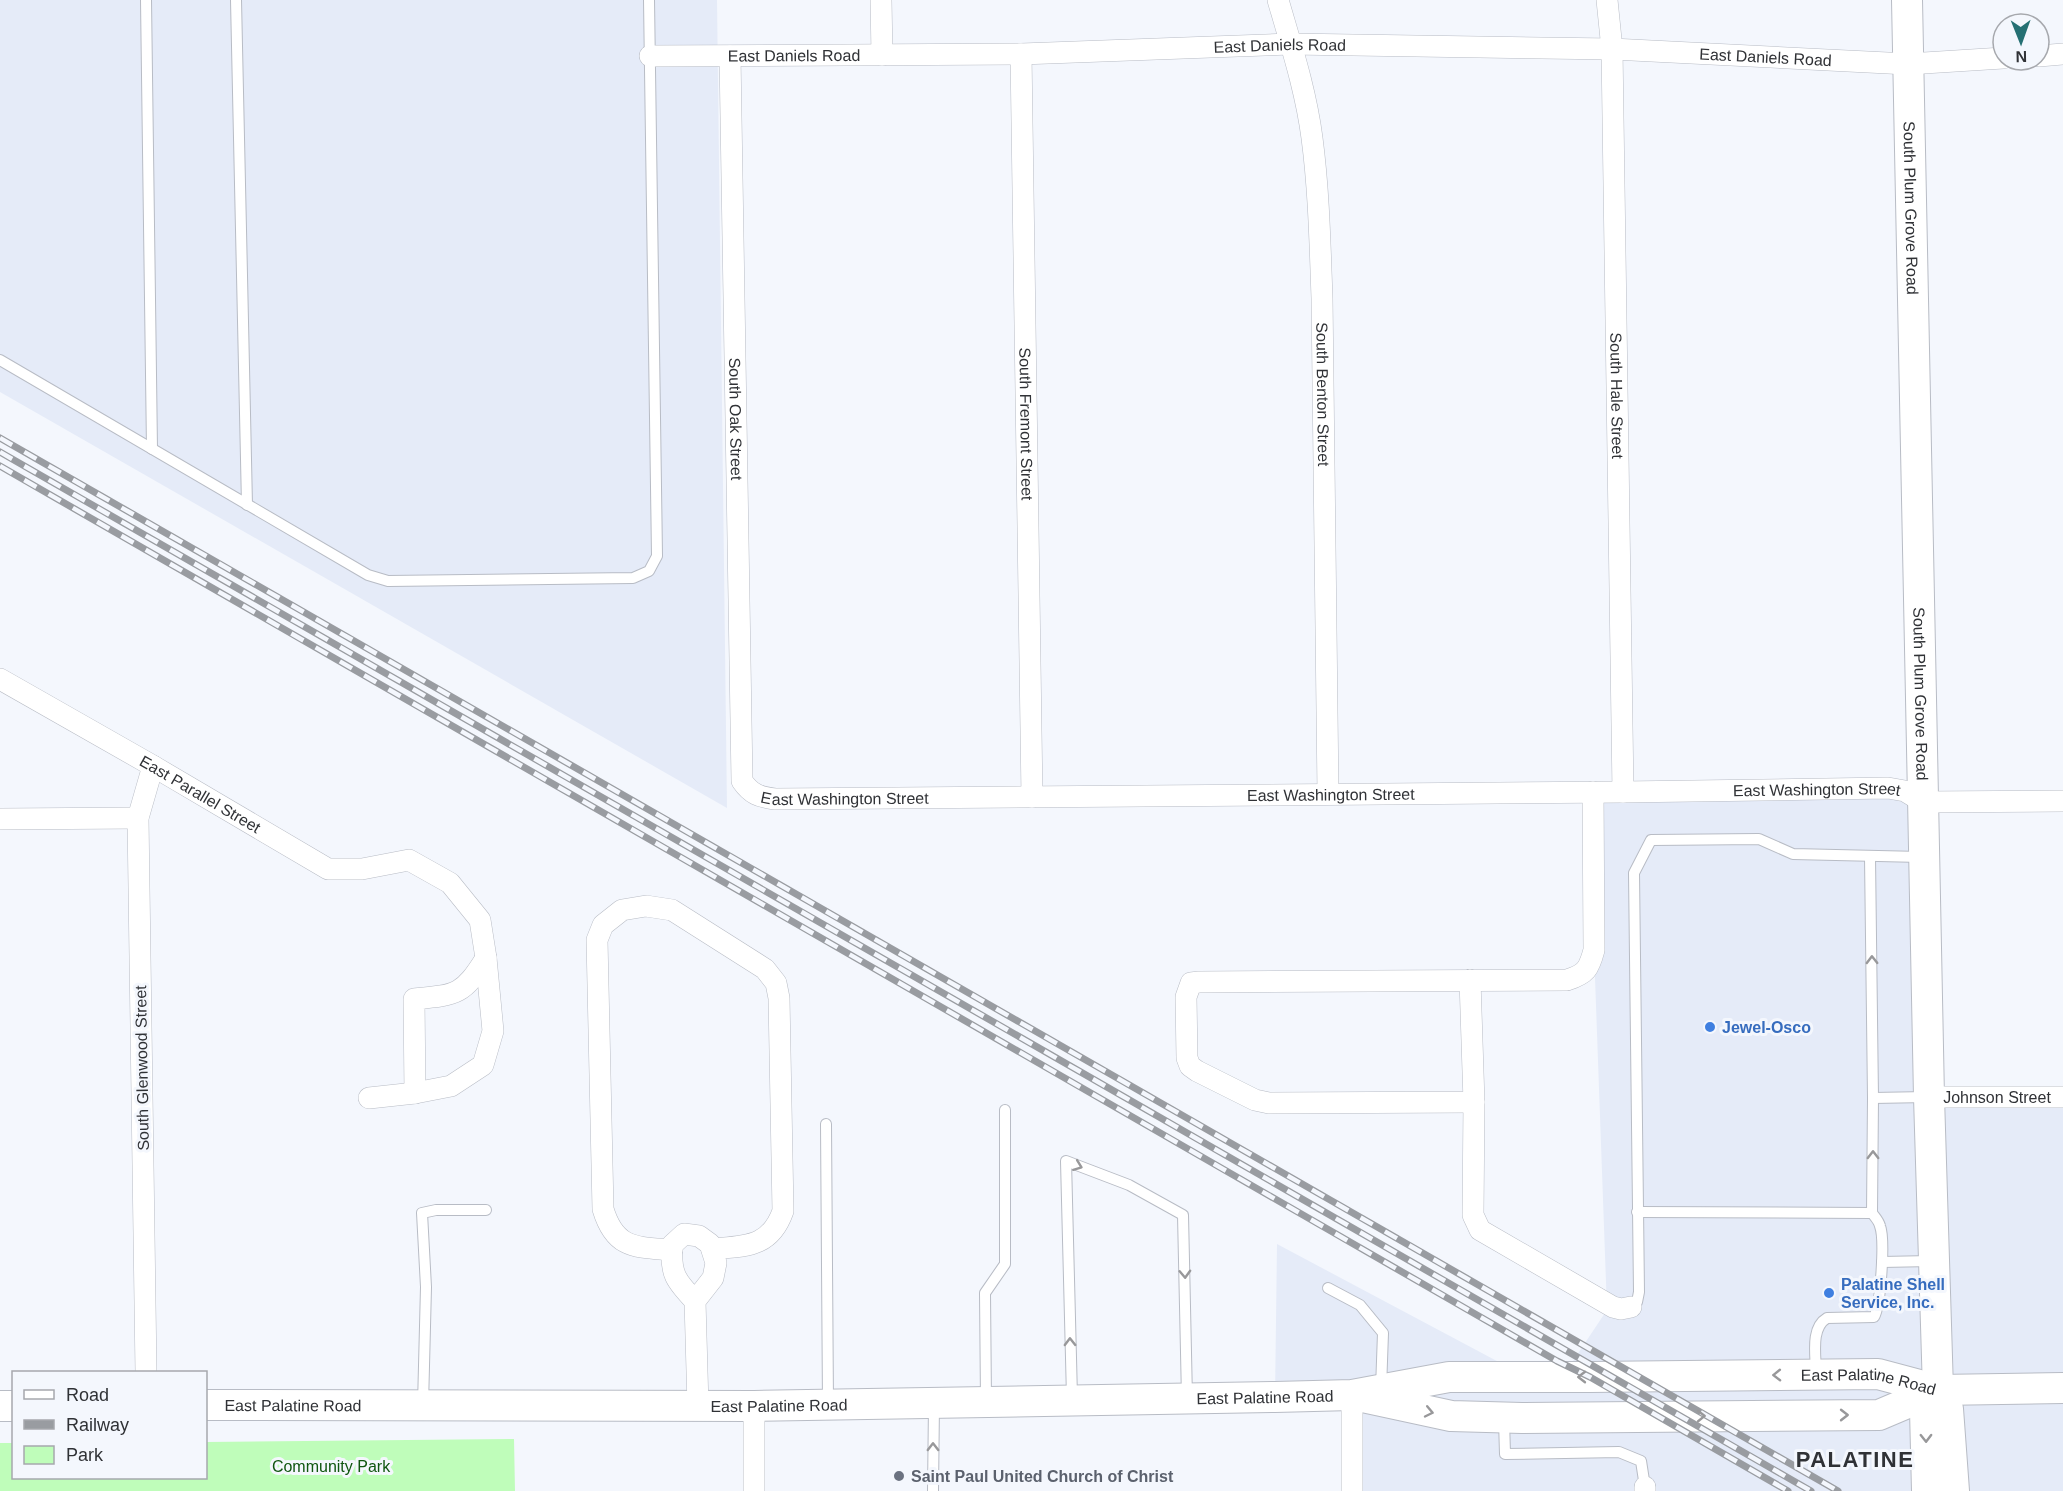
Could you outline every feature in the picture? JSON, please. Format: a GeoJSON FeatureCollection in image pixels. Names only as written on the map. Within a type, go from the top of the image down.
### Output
{"type":"FeatureCollection","features":[{"type":"Feature","properties":{"kind":"main road","name":"South Plum Grove Road"},"geometry":{"type":"LineString","coordinates":[[1907,0],[1929,1097],[1938,1390]]}},
{"type":"Feature","properties":{"kind":"main road","name":"East Palatine Road"},"geometry":{"type":"LineString","coordinates":[[207,1406],[754,1406],[1187,1399],[1352,1395],[1449,1377],[1878,1374],[1938,1390]]}},
{"type":"Feature","properties":{"kind":"main road"},"geometry":{"type":"LineString","coordinates":[[1938,1390],[2063,1388]]}},
{"type":"Feature","properties":{"kind":"main road","name":"East Palatine Road"},"geometry":{"type":"LineString","coordinates":[[1352,1395],[1450,1416],[1504,1418],[1879,1415],[1938,1390]]}},
{"type":"Feature","properties":{"kind":"main road"},"geometry":{"type":"LineString","coordinates":[[1927,1491],[1925,1410],[1938,1390]]}},
{"type":"Feature","properties":{"kind":"main road"},"geometry":{"type":"LineString","coordinates":[[1938,1390],[1948,1409],[1954,1491]]}},
{"type":"Feature","properties":{"kind":"street"},"geometry":{"type":"LineString","coordinates":[[881,0],[882,55]]}},
{"type":"Feature","properties":{"kind":"street","name":"South Benton Street"},"geometry":{"type":"LineString","coordinates":[[1278,0],[1305,97],[1312,138],[1318,217],[1322,298],[1328,793]]}},
{"type":"Feature","properties":{"kind":"street","name":"South Hale Street"},"geometry":{"type":"LineString","coordinates":[[1607,0],[1612,49],[1623,792]]}},
{"type":"Feature","properties":{"kind":"street","name":"East Daniels Road"},"geometry":{"type":"LineString","coordinates":[[650,56],[1021,54],[1291,44],[1612,49],[1908,64],[1991,59]]}},
{"type":"Feature","properties":{"kind":"street","name":"South Fremont Street"},"geometry":{"type":"LineString","coordinates":[[1021,54],[1032,796]]}},
{"type":"Feature","properties":{"kind":"street","name":"South Oak Street"},"geometry":{"type":"LineString","coordinates":[[730,56],[742,781]]}},
{"type":"Feature","properties":{"kind":"street","name":"East Parallel Street"},"geometry":{"type":"LineString","coordinates":[[0,679],[328,869],[362,869],[409,860],[450,883],[480,921],[486,958]]}},
{"type":"Feature","properties":{"kind":"street","name":"South Glenwood Street"},"geometry":{"type":"LineString","coordinates":[[146,1371],[138,818],[153,766]]}},
{"type":"Feature","properties":{"kind":"street","name":"East Washington Street"},"geometry":{"type":"LineString","coordinates":[[742,781],[750,792],[762,798],[775,799],[1888,788],[1905,791],[1923,802]]}},
{"type":"Feature","properties":{"kind":"street"},"geometry":{"type":"LineString","coordinates":[[1474,1102],[1269,1103],[1255,1100],[1190,1066],[1187,1058],[1186,997],[1191,984],[1210,982],[1567,980],[1580,976],[1590,966],[1594,950],[1593,792]]}},
{"type":"Feature","properties":{"kind":"street"},"geometry":{"type":"LineString","coordinates":[[1923,802],[2063,801]]}},
{"type":"Feature","properties":{"kind":"street"},"geometry":{"type":"LineString","coordinates":[[0,819],[138,818]]}},
{"type":"Feature","properties":{"kind":"street"},"geometry":{"type":"LineString","coordinates":[[672,1250],[631,1246],[615,1236],[607,1224],[603,1209],[597,940],[603,925],[622,910],[646,906],[672,910],[765,969],[776,983],[779,998],[783,1211],[777,1227],[760,1241],[745,1246],[712,1249]]}},
{"type":"Feature","properties":{"kind":"street"},"geometry":{"type":"LineString","coordinates":[[369,1098],[451,1086],[483,1065],[494,1031],[486,958]]}},
{"type":"Feature","properties":{"kind":"street"},"geometry":{"type":"LineString","coordinates":[[415,1093],[414,999],[449,995],[471,982],[486,958]]}},
{"type":"Feature","properties":{"kind":"street"},"geometry":{"type":"LineString","coordinates":[[1470,980],[1474,1102],[1473,1215],[1480,1230],[1613,1307],[1621,1309],[1630,1307]]}},
{"type":"Feature","properties":{"kind":"street","name":"Johnson Street"},"geometry":{"type":"LineString","coordinates":[[1929,1097],[2063,1097]]}},
{"type":"Feature","properties":{"kind":"street"},"geometry":{"type":"LineString","coordinates":[[695,1301],[676,1282],[671,1263],[672,1245],[684,1234],[699,1236],[710,1244],[716,1263],[713,1278],[695,1301],[698,1406]]}},
{"type":"Feature","properties":{"kind":"street"},"geometry":{"type":"LineString","coordinates":[[1352,1395],[1352,1491]]}},
{"type":"Feature","properties":{"kind":"street"},"geometry":{"type":"LineString","coordinates":[[754,1406],[754,1491]]}},
{"type":"Feature","properties":{"kind":"lane"},"geometry":{"type":"LineString","coordinates":[[146,0],[152,449]]}},
{"type":"Feature","properties":{"kind":"lane"},"geometry":{"type":"LineString","coordinates":[[236,0],[246,505]]}},
{"type":"Feature","properties":{"kind":"lane"},"geometry":{"type":"LineString","coordinates":[[0,360],[368,575],[388,581],[633,578],[649,572],[657,556],[649,0]]}},
{"type":"Feature","properties":{"kind":"lane"},"geometry":{"type":"LineString","coordinates":[[1630,1307],[1637,1302],[1639,1292],[1634,873],[1651,840],[1759,839],[1792,854],[1924,857]]}},
{"type":"Feature","properties":{"kind":"lane"},"geometry":{"type":"LineString","coordinates":[[1816,1375],[1816,1335],[1819,1326],[1827,1318],[1874,1317],[1878,1310],[1882,1262],[1881,1226],[1872,1213],[1870,857]]}},
{"type":"Feature","properties":{"kind":"lane"},"geometry":{"type":"LineString","coordinates":[[1873,1098],[1929,1097]]}},
{"type":"Feature","properties":{"kind":"lane"},"geometry":{"type":"LineString","coordinates":[[986,1402],[984,1293],[1005,1264],[1005,1110]]}},
{"type":"Feature","properties":{"kind":"lane"},"geometry":{"type":"LineString","coordinates":[[826,1124],[828,1404]]}},
{"type":"Feature","properties":{"kind":"lane"},"geometry":{"type":"LineString","coordinates":[[1072,1401],[1066,1161],[1128,1185],[1183,1215],[1187,1399]]}},
{"type":"Feature","properties":{"kind":"lane"},"geometry":{"type":"LineString","coordinates":[[423,1405],[426,1287],[422,1213],[436,1210],[486,1210]]}},
{"type":"Feature","properties":{"kind":"lane"},"geometry":{"type":"LineString","coordinates":[[1637,1212],[1872,1213]]}},
{"type":"Feature","properties":{"kind":"lane"},"geometry":{"type":"LineString","coordinates":[[1882,1262],[1934,1261]]}},
{"type":"Feature","properties":{"kind":"lane"},"geometry":{"type":"LineString","coordinates":[[1328,1288],[1360,1305],[1383,1333],[1381,1389]]}},
{"type":"Feature","properties":{"kind":"lane"},"geometry":{"type":"LineString","coordinates":[[933,1491],[934,1403]]}},
{"type":"Feature","properties":{"kind":"lane"},"geometry":{"type":"LineString","coordinates":[[1504,1418],[1505,1454],[1619,1452],[1641,1461],[1645,1489]]}},
{"type":"Feature","properties":{"kind":"shaded area"},"geometry":{"type":"Polygon","coordinates":[[[0,0],[717,0],[727,808],[0,392],[0,0]]]}},
{"type":"Feature","properties":{"kind":"shaded area"},"geometry":{"type":"Polygon","coordinates":[[[1888,788],[1923,802],[1929,1097],[2063,1097],[2063,1491],[1352,1491],[1352,1395],[1275,1397],[1277,1244],[1553,1391],[1607,1310],[1594,950],[1593,792],[1888,788]]]}},
{"type":"Feature","properties":{"kind":"green space","name":"Community Park"},"geometry":{"type":"Polygon","coordinates":[[[514,1439],[515,1491],[0,1491],[0,1443],[12,1443],[12,1479],[207,1479],[207,1442],[514,1439]]]}},
{"type":"Feature","properties":{"kind":"railway"},"geometry":{"type":"LineString","coordinates":[[0,438],[1838,1491]]}},
{"type":"Feature","properties":{"kind":"railway"},"geometry":{"type":"LineString","coordinates":[[0,452],[1811,1491]]}},
{"type":"Feature","properties":{"kind":"railway"},"geometry":{"type":"LineString","coordinates":[[0,466],[1557,1361],[1590,1377],[1788,1491]]}},
{"type":"Feature","properties":{"kind":"place","name":"Jewel-Osco"},"geometry":{"type":"Point","coordinates":[1710,1027]}},
{"type":"Feature","properties":{"kind":"place","name":"Palatine Shell Service, Inc."},"geometry":{"type":"Point","coordinates":[1829,1293]}},
{"type":"Feature","properties":{"kind":"place","name":"Saint Paul United Church of Christ"},"geometry":{"type":"Point","coordinates":[899,1476]}},
{"type":"Feature","properties":{"kind":"district","name":"PALATINE"},"geometry":{"type":"Point","coordinates":[1855,1459]}}]}
